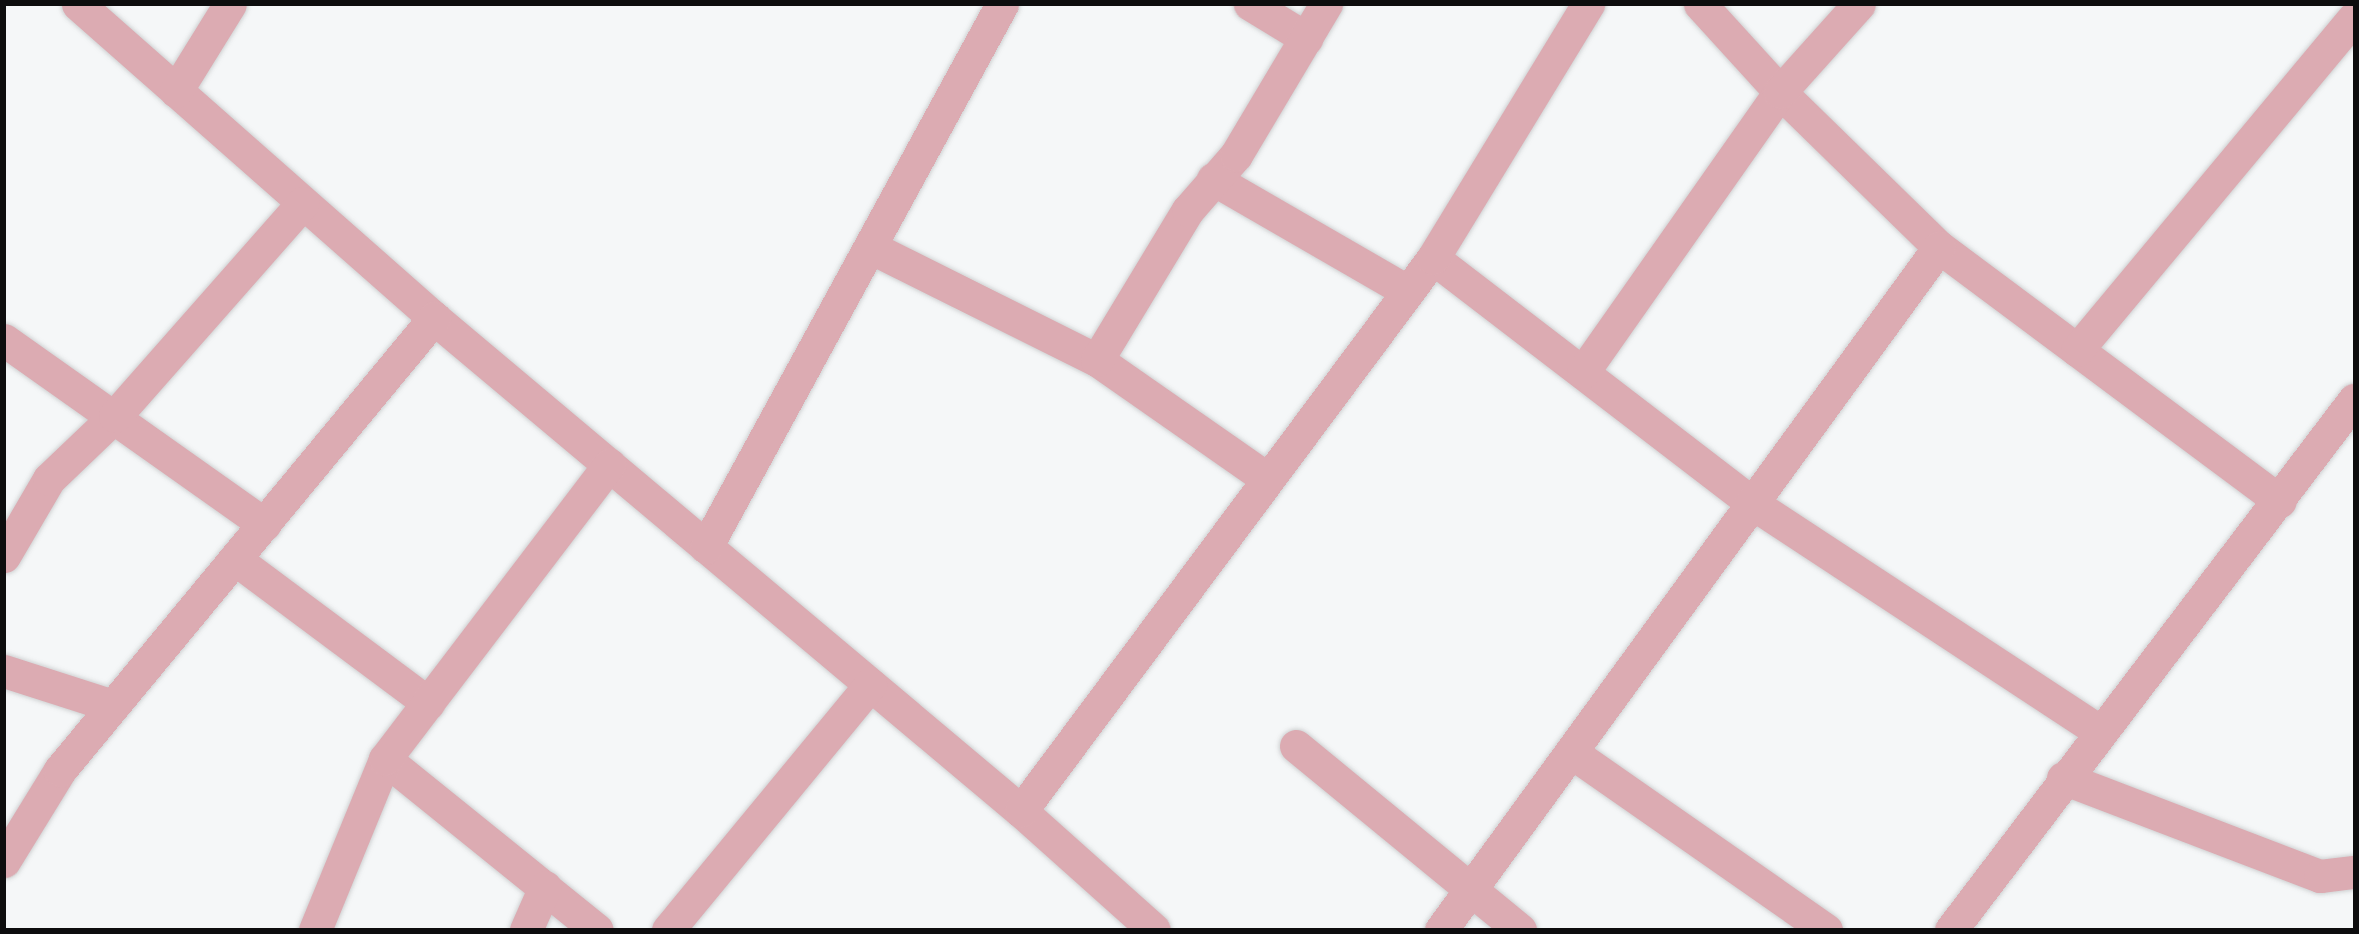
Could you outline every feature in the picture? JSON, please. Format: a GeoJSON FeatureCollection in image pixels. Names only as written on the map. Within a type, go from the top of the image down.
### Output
{"type":"FeatureCollection","features":[{"type":"Feature","properties":{"kind":"street"},"geometry":{"type":"LineString","coordinates":[[78,4],[434,318],[1021,811],[1154,930]]}},
{"type":"Feature","properties":{"kind":"street"},"geometry":{"type":"LineString","coordinates":[[176,91],[230,4]]}},
{"type":"Feature","properties":{"kind":"street"},"geometry":{"type":"LineString","coordinates":[[706,547],[1002,4]]}},
{"type":"Feature","properties":{"kind":"street"},"geometry":{"type":"LineString","coordinates":[[1250,4],[1306,38]]}},
{"type":"Feature","properties":{"kind":"street"},"geometry":{"type":"LineString","coordinates":[[1097,360],[1188,210],[1236,155],[1326,4]]}},
{"type":"Feature","properties":{"kind":"street"},"geometry":{"type":"LineString","coordinates":[[1021,811],[1266,478],[1433,258],[1588,4]]}},
{"type":"Feature","properties":{"kind":"street"},"geometry":{"type":"LineString","coordinates":[[1700,4],[1780,92],[1939,247],[2280,501]]}},
{"type":"Feature","properties":{"kind":"street"},"geometry":{"type":"LineString","coordinates":[[1583,372],[1780,92],[1858,4]]}},
{"type":"Feature","properties":{"kind":"street"},"geometry":{"type":"LineString","coordinates":[[2077,350],[2355,18]]}},
{"type":"Feature","properties":{"kind":"street"},"geometry":{"type":"LineString","coordinates":[[1213,179],[1407,291]]}},
{"type":"Feature","properties":{"kind":"street"},"geometry":{"type":"LineString","coordinates":[[4,556],[49,479],[115,416],[303,203]]}},
{"type":"Feature","properties":{"kind":"street"},"geometry":{"type":"LineString","coordinates":[[870,247],[1097,360],[1266,478]]}},
{"type":"Feature","properties":{"kind":"street"},"geometry":{"type":"LineString","coordinates":[[1441,930],[1939,247]]}},
{"type":"Feature","properties":{"kind":"street"},"geometry":{"type":"LineString","coordinates":[[1433,258],[1752,503],[2098,730]]}},
{"type":"Feature","properties":{"kind":"street"},"geometry":{"type":"LineString","coordinates":[[4,861],[60,770],[434,318]]}},
{"type":"Feature","properties":{"kind":"street"},"geometry":{"type":"LineString","coordinates":[[4,340],[115,416],[264,524]]}},
{"type":"Feature","properties":{"kind":"street"},"geometry":{"type":"LineString","coordinates":[[1951,930],[2098,730],[2280,501],[2355,400]]}},
{"type":"Feature","properties":{"kind":"street"},"geometry":{"type":"LineString","coordinates":[[315,930],[385,759],[609,465]]}},
{"type":"Feature","properties":{"kind":"street"},"geometry":{"type":"LineString","coordinates":[[235,559],[428,703]]}},
{"type":"Feature","properties":{"kind":"street"},"geometry":{"type":"LineString","coordinates":[[4,671],[113,706]]}},
{"type":"Feature","properties":{"kind":"street"},"geometry":{"type":"LineString","coordinates":[[668,930],[870,685]]}},
{"type":"Feature","properties":{"kind":"street"},"geometry":{"type":"LineString","coordinates":[[1296,746],[1520,930]]}},
{"type":"Feature","properties":{"kind":"street"},"geometry":{"type":"LineString","coordinates":[[1571,752],[1826,930]]}},
{"type":"Feature","properties":{"kind":"street"},"geometry":{"type":"LineString","coordinates":[[385,759],[597,930]]}},
{"type":"Feature","properties":{"kind":"street"},"geometry":{"type":"LineString","coordinates":[[2063,778],[2320,876],[2355,872]]}},
{"type":"Feature","properties":{"kind":"street"},"geometry":{"type":"LineString","coordinates":[[526,930],[545,888]]}}]}
